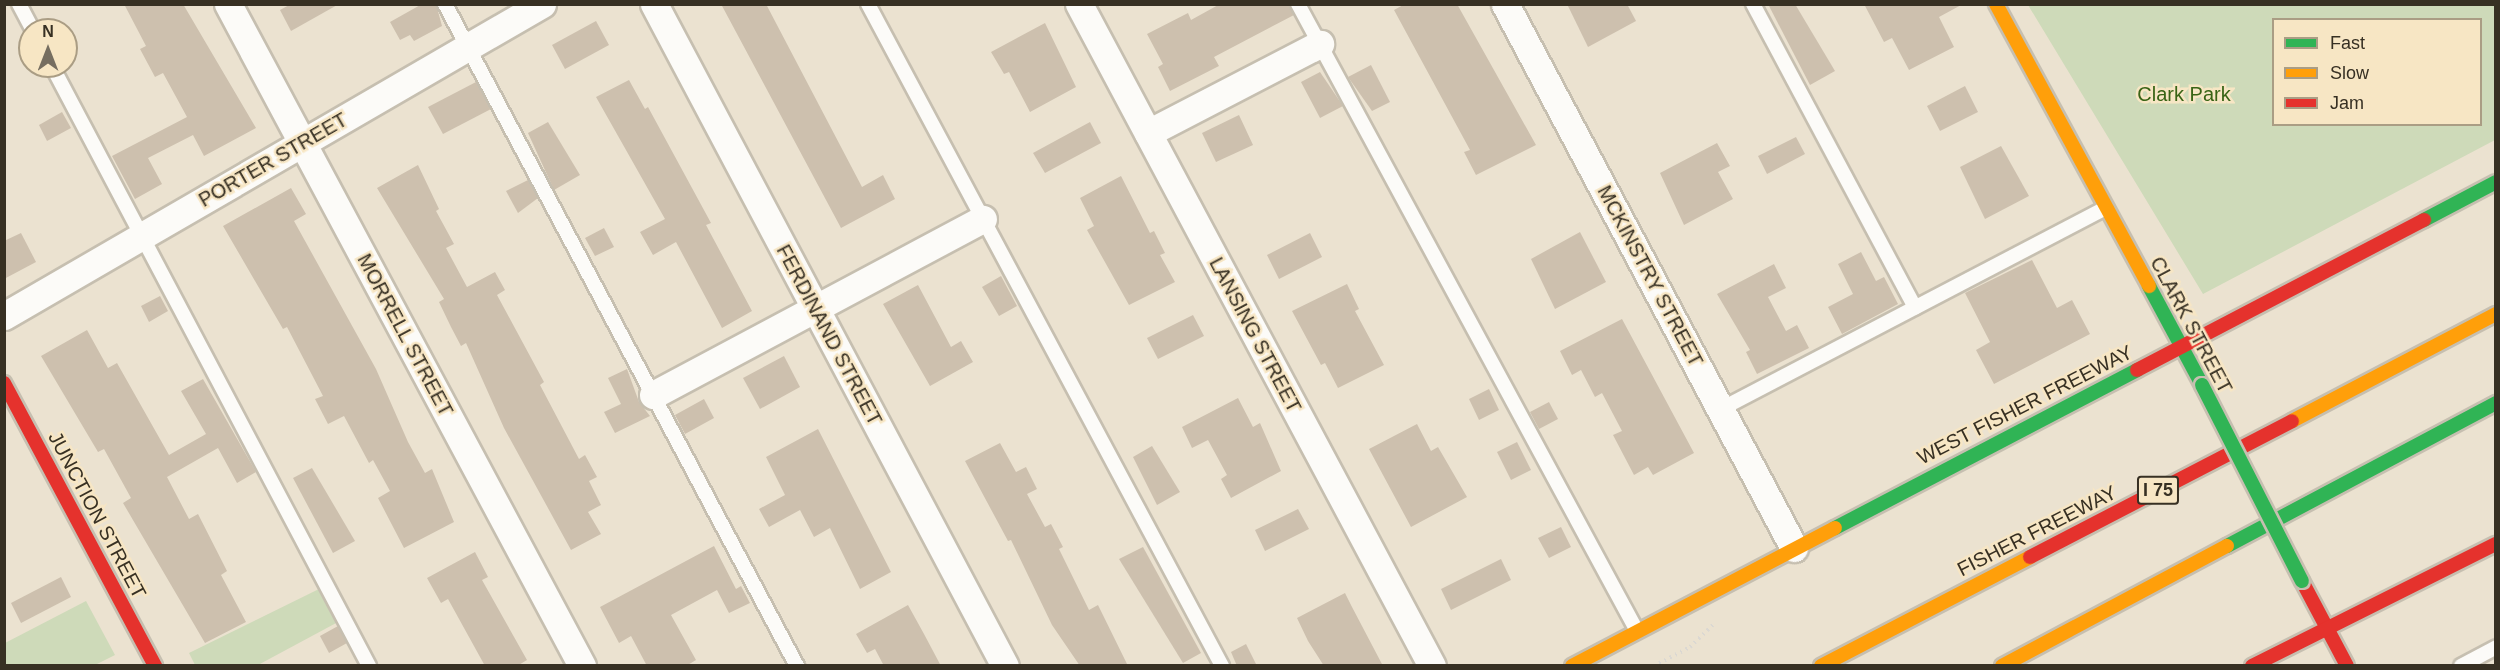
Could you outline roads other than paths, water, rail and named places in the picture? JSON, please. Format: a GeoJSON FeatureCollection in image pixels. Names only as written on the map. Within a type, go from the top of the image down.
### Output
{"type":"FeatureCollection","features":[{"type":"Feature","properties":{"kind":"main road","name":"CLARK STREET"},"geometry":{"type":"LineString","coordinates":[[1996,4],[2182,346],[2347,666]]}},
{"type":"Feature","properties":{"kind":"main road","name":"WEST FISHER FREEWAY"},"geometry":{"type":"LineString","coordinates":[[1572,666],[2496,182]]}},
{"type":"Feature","properties":{"kind":"main road","name":"FISHER FREEWAY"},"geometry":{"type":"LineString","coordinates":[[1821,666],[2496,314]]}},
{"type":"Feature","properties":{"kind":"main road","name":"JUNCTION STREET"},"geometry":{"type":"LineString","coordinates":[[4,383],[153,665]]}},
{"type":"Feature","properties":{"kind":"main road"},"geometry":{"type":"LineString","coordinates":[[2002,666],[2496,403]]}},
{"type":"Feature","properties":{"kind":"main road"},"geometry":{"type":"LineString","coordinates":[[2252,666],[2496,544]]}},
{"type":"Feature","properties":{"kind":"street","name":"MORRELL STREET"},"geometry":{"type":"LineString","coordinates":[[228,4],[582,666]]}},
{"type":"Feature","properties":{"kind":"street","name":"PORTER STREET"},"geometry":{"type":"LineString","coordinates":[[4,316],[542,4]]}},
{"type":"Feature","properties":{"kind":"street","name":"FERDINAND STREET"},"geometry":{"type":"LineString","coordinates":[[654,4],[1005,666]]}},
{"type":"Feature","properties":{"kind":"street","name":"LANSING STREET"},"geometry":{"type":"LineString","coordinates":[[1080,4],[1432,666]]}},
{"type":"Feature","properties":{"kind":"street","name":"MCKINSTRY STREET"},"geometry":{"type":"LineString","coordinates":[[1505,4],[1794,548]]}},
{"type":"Feature","properties":{"kind":"street"},"geometry":{"type":"LineString","coordinates":[[1148,134],[1320,44]]}},
{"type":"Feature","properties":{"kind":"street"},"geometry":{"type":"LineString","coordinates":[[653,395],[983,219]]}},
{"type":"Feature","properties":{"kind":"lane"},"geometry":{"type":"LineString","coordinates":[[19,4],[27,18]]}},
{"type":"Feature","properties":{"kind":"lane"},"geometry":{"type":"LineString","coordinates":[[445,4],[797,666]]}},
{"type":"Feature","properties":{"kind":"lane"},"geometry":{"type":"LineString","coordinates":[[868,4],[1222,666]]}},
{"type":"Feature","properties":{"kind":"lane"},"geometry":{"type":"LineString","coordinates":[[1298,4],[1637,631]]}},
{"type":"Feature","properties":{"kind":"lane"},"geometry":{"type":"LineString","coordinates":[[1753,4],[1915,308]]}},
{"type":"Feature","properties":{"kind":"lane"},"geometry":{"type":"LineString","coordinates":[[58,78],[369,666]]}},
{"type":"Feature","properties":{"kind":"lane"},"geometry":{"type":"LineString","coordinates":[[1720,409],[2106,208]]}},
{"type":"Feature","properties":{"kind":"lane"},"geometry":{"type":"LineString","coordinates":[[2461,666],[2496,647]]}},
{"type":"Feature","properties":{"kind":"park label","name":"Clark Park"},"geometry":{"type":"Point","coordinates":[2184,94]}}]}
